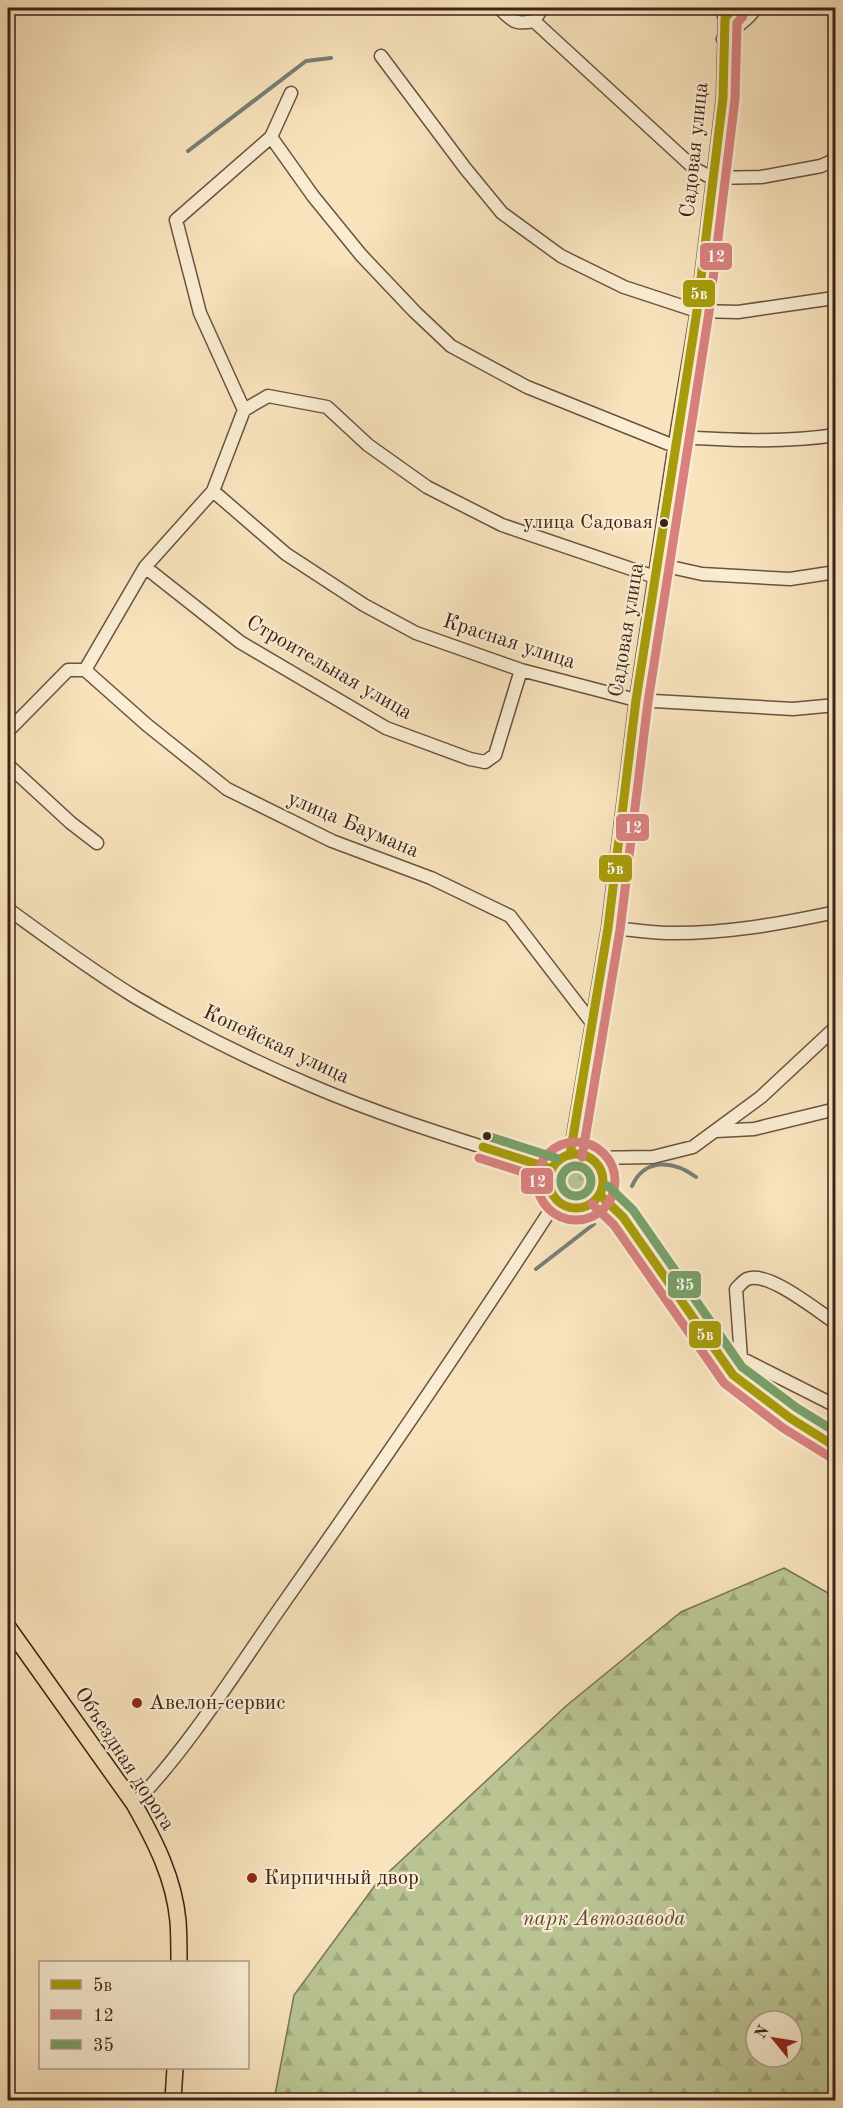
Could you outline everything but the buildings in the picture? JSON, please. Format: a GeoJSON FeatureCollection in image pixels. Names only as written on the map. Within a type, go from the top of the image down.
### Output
{"type":"FeatureCollection","features":[{"type":"Feature","properties":{"kind":"main road","name":"Объездная дорога"},"geometry":{"type":"LineString","coordinates":[[8,1626],[134,1804],[158,1849],[171,1886],[178,1920],[179,1961]]}},
{"type":"Feature","properties":{"kind":"main road"},"geometry":{"type":"LineString","coordinates":[[173,2100],[175,2069]]}},
{"type":"Feature","properties":{"kind":"street"},"geometry":{"type":"LineString","coordinates":[[499,8],[513,22],[523,23],[534,21],[542,8]]}},
{"type":"Feature","properties":{"kind":"street"},"geometry":{"type":"LineString","coordinates":[[723,13],[734,8]]}},
{"type":"Feature","properties":{"kind":"street"},"geometry":{"type":"LineString","coordinates":[[723,39],[748,18],[755,8]]}},
{"type":"Feature","properties":{"kind":"street","name":"Садовая улица"},"geometry":{"type":"LineString","coordinates":[[570,1155],[608,928],[636,700],[697,311],[723,98],[723,13]]}},
{"type":"Feature","properties":{"kind":"street"},"geometry":{"type":"LineString","coordinates":[[534,21],[695,169],[712,177],[761,177],[821,166],[836,159]]}},
{"type":"Feature","properties":{"kind":"street"},"geometry":{"type":"LineString","coordinates":[[381,56],[465,168],[502,213],[561,256],[624,287],[697,311],[738,312],[836,296]]}},
{"type":"Feature","properties":{"kind":"street"},"geometry":{"type":"LineString","coordinates":[[244,410],[200,313],[176,220],[271,137],[291,93]]}},
{"type":"Feature","properties":{"kind":"street"},"geometry":{"type":"LineString","coordinates":[[271,137],[313,196],[361,255],[415,312],[451,346],[527,387],[675,442],[802,440],[836,435]]}},
{"type":"Feature","properties":{"kind":"street"},"geometry":{"type":"LineString","coordinates":[[8,731],[68,670],[85,670],[145,567],[213,491],[244,410],[268,396],[327,407],[368,445],[427,487],[502,525],[655,577]]}},
{"type":"Feature","properties":{"kind":"street","name":"Красная улица"},"geometry":{"type":"LineString","coordinates":[[213,491],[286,554],[364,605],[416,633],[520,670],[636,700],[793,709],[836,705]]}},
{"type":"Feature","properties":{"kind":"street"},"geometry":{"type":"LineString","coordinates":[[657,564],[702,574],[790,579],[836,572]]}},
{"type":"Feature","properties":{"kind":"street","name":"Строительная улица"},"geometry":{"type":"LineString","coordinates":[[145,567],[240,642],[376,723],[470,759],[485,762],[495,755],[520,670]]}},
{"type":"Feature","properties":{"kind":"street","name":"улица Баумана"},"geometry":{"type":"LineString","coordinates":[[85,670],[147,725],[227,789],[332,841],[431,879],[510,916],[593,1024]]}},
{"type":"Feature","properties":{"kind":"street"},"geometry":{"type":"LineString","coordinates":[[8,765],[71,823],[97,843]]}},
{"type":"Feature","properties":{"kind":"street","name":"Копейская улица"},"geometry":{"type":"LineString","coordinates":[[8,909],[71,955],[136,997],[212,1038],[321,1089],[418,1126],[552,1169]]}},
{"type":"Feature","properties":{"kind":"street"},"geometry":{"type":"LineString","coordinates":[[608,928],[668,933],[732,930],[836,912]]}},
{"type":"Feature","properties":{"kind":"street"},"geometry":{"type":"LineString","coordinates":[[590,1158],[601,1170],[603,1187],[600,1195],[591,1204],[579,1208],[567,1207],[557,1200],[551,1191],[549,1180],[556,1163],[570,1155],[580,1154],[590,1158],[653,1157],[693,1148],[761,1097],[836,1027]]}},
{"type":"Feature","properties":{"kind":"street"},"geometry":{"type":"LineString","coordinates":[[716,1131],[754,1129],[836,1109]]}},
{"type":"Feature","properties":{"kind":"street"},"geometry":{"type":"LineString","coordinates":[[600,1195],[623,1217],[733,1375],[790,1418],[836,1447]]}},
{"type":"Feature","properties":{"kind":"street"},"geometry":{"type":"LineString","coordinates":[[134,1804],[177,1755],[385,1458],[557,1200]]}},
{"type":"Feature","properties":{"kind":"street"},"geometry":{"type":"LineString","coordinates":[[836,1323],[777,1284],[763,1279],[747,1279],[736,1289],[739,1363],[836,1406]]}},
{"type":"Feature","properties":{"kind":"green space"},"geometry":{"type":"Polygon","coordinates":[[[581,1165],[590,1173],[592,1182],[588,1191],[579,1199],[566,1194],[561,1181],[571,1168],[581,1165]]]}},
{"type":"Feature","properties":{"kind":"green space","name":"парк Автозавода"},"geometry":{"type":"Polygon","coordinates":[[[784,1568],[835,1597],[835,2100],[274,2100],[294,1995],[376,1884],[566,1706],[681,1612],[784,1568]]]}},
{"type":"Feature","properties":{"kind":"waterway"},"geometry":{"type":"LineString","coordinates":[[188,151],[306,61],[331,58]]}},
{"type":"Feature","properties":{"kind":"waterway"},"geometry":{"type":"LineString","coordinates":[[632,1186],[644,1170],[652,1166],[670,1165],[696,1177]]}},
{"type":"Feature","properties":{"kind":"waterway"},"geometry":{"type":"LineString","coordinates":[[536,1269],[594,1224]]}},
{"type":"Feature","properties":{"kind":"transit line","name":"5в"},"geometry":{"type":"LineString","coordinates":[[570,1155],[608,928],[636,700],[697,311],[723,98],[725,18],[734,8]]}},
{"type":"Feature","properties":{"kind":"transit line","name":"12"},"geometry":{"type":"LineString","coordinates":[[582,1157],[620,930],[648,702],[709,312],[735,99],[737,23],[743,16]]}},
{"type":"Feature","properties":{"kind":"transit line","name":"35"},"geometry":{"type":"LineString","coordinates":[[487,1136],[556,1158]]}},
{"type":"Feature","properties":{"kind":"transit line","name":"12"},"geometry":{"type":"LineString","coordinates":[[576,1142],[591,1145],[604,1153],[612,1166],[615,1181],[612,1196],[604,1209],[591,1217],[576,1220],[561,1217],[548,1209],[540,1196],[537,1181],[540,1166],[548,1153],[561,1145],[576,1142]]}},
{"type":"Feature","properties":{"kind":"transit line","name":"5в"},"geometry":{"type":"LineString","coordinates":[[483,1147],[552,1169]]}},
{"type":"Feature","properties":{"kind":"transit line","name":"5в"},"geometry":{"type":"LineString","coordinates":[[576,1154],[586,1156],[595,1162],[601,1171],[603,1181],[601,1191],[595,1200],[586,1206],[576,1208],[566,1206],[557,1200],[551,1191],[549,1181],[551,1171],[557,1162],[566,1156],[576,1154]]}},
{"type":"Feature","properties":{"kind":"transit line","name":"12"},"geometry":{"type":"LineString","coordinates":[[479,1158],[548,1180]]}},
{"type":"Feature","properties":{"kind":"transit line","name":"35"},"geometry":{"type":"LineString","coordinates":[[576,1166],[587,1170],[591,1181],[587,1192],[576,1196],[565,1192],[561,1181],[565,1170],[576,1166]]}},
{"type":"Feature","properties":{"kind":"transit line","name":"35"},"geometry":{"type":"LineString","coordinates":[[608,1186],[633,1210],[742,1367],[797,1408],[836,1432]]}},
{"type":"Feature","properties":{"kind":"transit line","name":"5в"},"geometry":{"type":"LineString","coordinates":[[600,1195],[623,1217],[733,1375],[790,1418],[836,1447]]}},
{"type":"Feature","properties":{"kind":"transit line","name":"12"},"geometry":{"type":"LineString","coordinates":[[592,1204],[614,1225],[724,1383],[783,1428],[830,1457]]}},
{"type":"Feature","properties":{"kind":"place","name":"улица Садовая"},"geometry":{"type":"Point","coordinates":[664,523]}},
{"type":"Feature","properties":{"kind":"place","name":"Авелон-сервис"},"geometry":{"type":"Point","coordinates":[137,1703]}},
{"type":"Feature","properties":{"kind":"place","name":"Кирпичный двор"},"geometry":{"type":"Point","coordinates":[252,1878]}}]}
